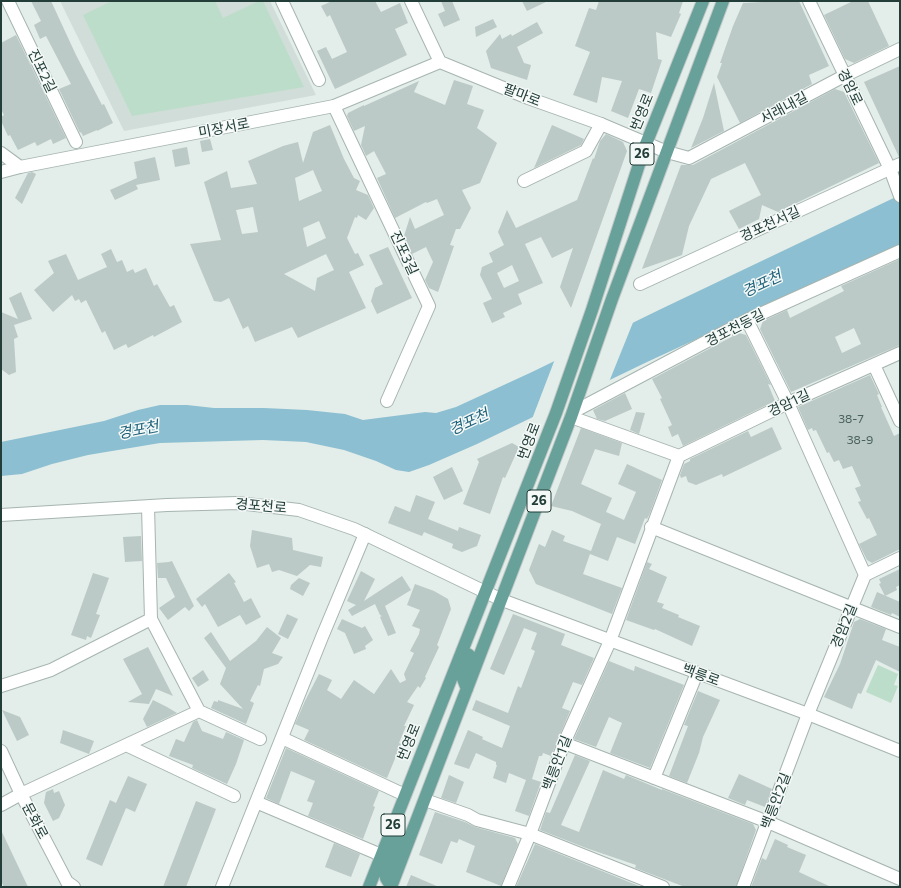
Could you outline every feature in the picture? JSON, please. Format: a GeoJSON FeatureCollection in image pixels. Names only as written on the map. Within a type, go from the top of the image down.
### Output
{"type":"FeatureCollection","features":[{"type":"Feature","properties":{"kind":"main road","name":"번영로"},"geometry":{"type":"LineString","coordinates":[[369,887],[556,413],[592,310],[646,144],[703,1]]}},
{"type":"Feature","properties":{"kind":"main road","name":"26"},"geometry":{"type":"LineString","coordinates":[[391,887],[573,411],[612,299],[721,6]]}},
{"type":"Feature","properties":{"kind":"main road"},"geometry":{"type":"LineString","coordinates":[[462,651],[469,655],[462,676],[467,689]]}},
{"type":"Feature","properties":{"kind":"main road"},"geometry":{"type":"LineString","coordinates":[[418,761],[423,771],[416,788],[426,798]]}},
{"type":"Feature","properties":{"kind":"main road"},"geometry":{"type":"LineString","coordinates":[[391,832],[396,834],[398,838],[385,873],[391,887]]}},
{"type":"Feature","properties":{"kind":"street","name":"진포2길"},"geometry":{"type":"LineString","coordinates":[[8,1],[76,142]]}},
{"type":"Feature","properties":{"kind":"street"},"geometry":{"type":"LineString","coordinates":[[282,1],[319,80]]}},
{"type":"Feature","properties":{"kind":"street"},"geometry":{"type":"LineString","coordinates":[[411,1],[440,62]]}},
{"type":"Feature","properties":{"kind":"street"},"geometry":{"type":"LineString","coordinates":[[721,6],[727,1]]}},
{"type":"Feature","properties":{"kind":"street","name":"경암로"},"geometry":{"type":"LineString","coordinates":[[808,2],[844,76],[895,166],[900,196]]}},
{"type":"Feature","properties":{"kind":"street","name":"서래내길"},"geometry":{"type":"LineString","coordinates":[[667,152],[690,158],[844,76],[900,49]]}},
{"type":"Feature","properties":{"kind":"street","name":"미장서로"},"geometry":{"type":"LineString","coordinates":[[1,172],[20,167],[334,106],[440,62]]}},
{"type":"Feature","properties":{"kind":"street","name":"팔마로"},"geometry":{"type":"LineString","coordinates":[[440,62],[528,98],[601,124],[667,152]]}},
{"type":"Feature","properties":{"kind":"street","name":"진포3길"},"geometry":{"type":"LineString","coordinates":[[334,106],[429,306],[386,401]]}},
{"type":"Feature","properties":{"kind":"street"},"geometry":{"type":"LineString","coordinates":[[524,181],[586,151],[601,124]]}},
{"type":"Feature","properties":{"kind":"street"},"geometry":{"type":"LineString","coordinates":[[1,153],[20,167]]}},
{"type":"Feature","properties":{"kind":"street","name":"경포천서길"},"geometry":{"type":"LineString","coordinates":[[640,284],[895,166]]}},
{"type":"Feature","properties":{"kind":"street","name":"경포천동길"},"geometry":{"type":"LineString","coordinates":[[573,411],[747,320],[900,251]]}},
{"type":"Feature","properties":{"kind":"street"},"geometry":{"type":"LineString","coordinates":[[747,320],[788,403],[865,575],[900,558]]}},
{"type":"Feature","properties":{"kind":"street","name":"경암1길"},"geometry":{"type":"LineString","coordinates":[[679,456],[788,403],[900,353]]}},
{"type":"Feature","properties":{"kind":"street"},"geometry":{"type":"LineString","coordinates":[[874,365],[900,422]]}},
{"type":"Feature","properties":{"kind":"street"},"geometry":{"type":"LineString","coordinates":[[573,411],[679,456],[651,527],[610,641]]}},
{"type":"Feature","properties":{"kind":"street","name":"경포천로"},"geometry":{"type":"LineString","coordinates":[[1,515],[238,503],[298,510],[354,529],[502,600]]}},
{"type":"Feature","properties":{"kind":"street"},"geometry":{"type":"LineString","coordinates":[[148,507],[151,619],[199,711],[260,738]]}},
{"type":"Feature","properties":{"kind":"street"},"geometry":{"type":"LineString","coordinates":[[651,527],[900,627]]}},
{"type":"Feature","properties":{"kind":"street"},"geometry":{"type":"LineString","coordinates":[[222,887],[365,534]]}},
{"type":"Feature","properties":{"kind":"street","name":"경암2길"},"geometry":{"type":"LineString","coordinates":[[808,714],[865,575]]}},
{"type":"Feature","properties":{"kind":"street","name":"백릉로"},"geometry":{"type":"LineString","coordinates":[[502,600],[808,714],[900,751]]}},
{"type":"Feature","properties":{"kind":"street"},"geometry":{"type":"LineString","coordinates":[[1,686],[51,670],[151,619]]}},
{"type":"Feature","properties":{"kind":"street","name":"백릉안1길"},"geometry":{"type":"LineString","coordinates":[[508,887],[530,834],[564,743],[610,641]]}},
{"type":"Feature","properties":{"kind":"street"},"geometry":{"type":"LineString","coordinates":[[654,778],[697,673]]}},
{"type":"Feature","properties":{"kind":"street"},"geometry":{"type":"LineString","coordinates":[[1,805],[21,794],[199,711]]}},
{"type":"Feature","properties":{"kind":"street","name":"백릉안2길"},"geometry":{"type":"LineString","coordinates":[[743,887],[808,714]]}},
{"type":"Feature","properties":{"kind":"street"},"geometry":{"type":"LineString","coordinates":[[282,738],[405,795]]}},
{"type":"Feature","properties":{"kind":"street"},"geometry":{"type":"LineString","coordinates":[[564,743],[768,822],[900,879]]}},
{"type":"Feature","properties":{"kind":"street"},"geometry":{"type":"LineString","coordinates":[[126,745],[234,796]]}},
{"type":"Feature","properties":{"kind":"street","name":"문화로"},"geometry":{"type":"LineString","coordinates":[[1,751],[21,794],[67,882],[74,887]]}},
{"type":"Feature","properties":{"kind":"street"},"geometry":{"type":"LineString","coordinates":[[426,798],[477,820],[530,834],[663,887]]}},
{"type":"Feature","properties":{"kind":"street"},"geometry":{"type":"LineString","coordinates":[[256,802],[381,855]]}},
{"type":"Feature","properties":{"kind":"shaded area"},"geometry":{"type":"Polygon","coordinates":[[[60,1],[270,1],[316,95],[124,131],[60,1]]]}},
{"type":"Feature","properties":{"kind":"green space"},"geometry":{"type":"Polygon","coordinates":[[[112,1],[215,1],[223,18],[259,1],[263,1],[304,87],[132,116],[83,15],[112,1]]]}},
{"type":"Feature","properties":{"kind":"green space"},"geometry":{"type":"Polygon","coordinates":[[[878,665],[898,674],[894,685],[898,686],[891,703],[866,692],[878,665]]]}},
{"type":"Feature","properties":{"kind":"water","name":"경포천"},"geometry":{"type":"Polygon","coordinates":[[[900,195],[900,245],[647,362],[477,444],[409,472],[396,470],[376,461],[344,450],[306,442],[263,440],[160,443],[88,455],[52,464],[22,474],[1,476],[1,442],[104,421],[138,410],[160,405],[307,410],[345,414],[363,420],[425,412],[436,413],[456,407],[900,195]]]}},
{"type":"Feature","properties":{"kind":"pier"},"geometry":{"type":"Polygon","coordinates":[[[634,320],[609,382],[532,419],[555,359],[634,320]]]}},
{"type":"Feature","properties":{"kind":"building"},"geometry":{"type":"Polygon","coordinates":[[[31,1],[51,1],[76,55],[113,123],[83,136],[81,132],[80,133],[59,89],[71,84],[46,36],[40,39],[34,25],[41,21],[31,1]]]}},
{"type":"Feature","properties":{"kind":"building"},"geometry":{"type":"Polygon","coordinates":[[[332,1],[375,1],[381,12],[400,3],[408,23],[395,29],[407,55],[335,89],[317,51],[326,47],[332,59],[347,52],[330,15],[327,17],[321,6],[332,1]]]}},
{"type":"Feature","properties":{"kind":"building"},"geometry":{"type":"Polygon","coordinates":[[[441,1],[452,1],[460,20],[444,27],[438,14],[445,11],[441,1]]]}},
{"type":"Feature","properties":{"kind":"building"},"geometry":{"type":"Polygon","coordinates":[[[522,1],[548,1],[527,11],[522,1]]]}},
{"type":"Feature","properties":{"kind":"building"},"geometry":{"type":"Polygon","coordinates":[[[599,1],[683,1],[679,13],[681,14],[671,37],[656,32],[658,59],[662,60],[651,93],[639,89],[628,118],[611,111],[622,81],[602,77],[597,103],[573,95],[590,52],[575,46],[589,8],[596,10],[599,1]]]}},
{"type":"Feature","properties":{"kind":"building"},"geometry":{"type":"Polygon","coordinates":[[[762,1],[799,1],[829,66],[809,75],[812,84],[740,123],[717,77],[722,63],[720,63],[733,26],[743,3],[762,1]]]}},
{"type":"Feature","properties":{"kind":"building"},"geometry":{"type":"Polygon","coordinates":[[[853,1],[868,1],[889,46],[854,63],[845,59],[824,15],[853,1]]]}},
{"type":"Feature","properties":{"kind":"building"},"geometry":{"type":"Polygon","coordinates":[[[493,19],[497,27],[476,37],[475,27],[493,19]]]}},
{"type":"Feature","properties":{"kind":"building"},"geometry":{"type":"Polygon","coordinates":[[[537,22],[543,33],[517,47],[524,63],[531,65],[527,80],[491,68],[486,51],[500,34],[502,39],[511,34],[512,36],[537,22]]]}},
{"type":"Feature","properties":{"kind":"building"},"geometry":{"type":"Polygon","coordinates":[[[16,35],[66,138],[53,144],[51,139],[37,146],[35,142],[18,150],[10,135],[8,136],[1,121],[1,117],[4,115],[1,109],[1,43],[16,35]]]}},
{"type":"Feature","properties":{"kind":"building"},"geometry":{"type":"Polygon","coordinates":[[[900,66],[900,157],[899,157],[864,82],[900,66]]]}},
{"type":"Feature","properties":{"kind":"building"},"geometry":{"type":"Polygon","coordinates":[[[454,80],[473,86],[467,104],[484,110],[477,128],[497,143],[480,183],[462,190],[471,208],[460,229],[456,229],[450,245],[454,246],[438,292],[429,288],[425,280],[433,262],[426,247],[412,254],[404,236],[410,217],[415,229],[444,215],[437,199],[427,203],[426,202],[395,218],[377,178],[386,174],[374,151],[366,156],[361,145],[365,126],[354,131],[347,116],[348,113],[364,105],[419,81],[414,92],[445,105],[454,80]]]}},
{"type":"Feature","properties":{"kind":"building"},"geometry":{"type":"Polygon","coordinates":[[[714,83],[724,131],[691,148],[703,118],[714,83]]]}},
{"type":"Feature","properties":{"kind":"building"},"geometry":{"type":"Polygon","coordinates":[[[835,89],[844,92],[879,163],[778,212],[762,205],[759,219],[739,229],[729,211],[761,195],[745,163],[711,179],[689,226],[682,255],[642,269],[681,165],[693,165],[835,89]]]}},
{"type":"Feature","properties":{"kind":"building"},"geometry":{"type":"Polygon","coordinates":[[[330,125],[344,159],[354,178],[360,181],[356,190],[368,195],[374,208],[366,220],[358,215],[357,218],[355,217],[347,238],[355,254],[358,253],[364,265],[349,272],[366,308],[298,338],[292,327],[255,342],[248,326],[243,329],[229,298],[221,302],[214,301],[190,244],[221,240],[204,182],[227,171],[231,188],[257,184],[248,161],[283,146],[298,142],[303,163],[313,132],[330,125]],[[313,170],[295,178],[299,201],[322,191],[313,170]],[[253,207],[236,210],[242,234],[258,232],[253,207]],[[319,221],[303,228],[307,247],[326,238],[319,221]],[[326,254],[284,274],[315,291],[317,278],[334,270],[326,254]]]}},
{"type":"Feature","properties":{"kind":"building"},"geometry":{"type":"Polygon","coordinates":[[[552,125],[584,139],[581,145],[534,168],[552,125]]]}},
{"type":"Feature","properties":{"kind":"building"},"geometry":{"type":"Polygon","coordinates":[[[606,134],[623,142],[627,151],[571,308],[560,287],[573,248],[552,258],[541,237],[525,244],[543,283],[518,294],[522,304],[503,313],[505,317],[492,323],[483,303],[492,299],[480,275],[482,267],[493,262],[489,253],[504,245],[498,232],[507,210],[516,228],[577,200],[600,141],[606,134]],[[512,265],[497,273],[504,288],[519,281],[512,265]]]}},
{"type":"Feature","properties":{"kind":"building"},"geometry":{"type":"Polygon","coordinates":[[[210,139],[213,150],[202,152],[200,141],[210,139]]]}},
{"type":"Feature","properties":{"kind":"building"},"geometry":{"type":"Polygon","coordinates":[[[187,147],[190,164],[175,167],[172,150],[187,147]]]}},
{"type":"Feature","properties":{"kind":"building"},"geometry":{"type":"Polygon","coordinates":[[[155,157],[160,180],[136,185],[138,189],[115,200],[110,190],[137,178],[134,162],[155,157]]]}},
{"type":"Feature","properties":{"kind":"building"},"geometry":{"type":"Polygon","coordinates":[[[32,172],[36,174],[22,204],[15,198],[28,173],[32,172]]]}},
{"type":"Feature","properties":{"kind":"building"},"geometry":{"type":"Polygon","coordinates":[[[388,247],[412,298],[377,314],[371,301],[375,288],[383,284],[369,255],[388,247]]]}},
{"type":"Feature","properties":{"kind":"building"},"geometry":{"type":"Polygon","coordinates":[[[111,249],[117,262],[122,260],[127,272],[133,269],[135,273],[146,268],[154,286],[157,284],[170,307],[174,305],[182,322],[154,337],[153,335],[128,348],[126,344],[114,350],[105,331],[102,333],[86,300],[81,303],[79,299],[75,301],[72,295],[53,312],[34,290],[54,273],[48,261],[66,254],[78,280],[107,267],[101,254],[111,249]]]}},
{"type":"Feature","properties":{"kind":"building"},"geometry":{"type":"Polygon","coordinates":[[[900,259],[900,345],[791,392],[760,329],[763,321],[787,310],[790,318],[844,291],[841,286],[900,259]],[[854,328],[835,337],[842,353],[861,344],[854,328]]]}},
{"type":"Feature","properties":{"kind":"building"},"geometry":{"type":"Polygon","coordinates":[[[21,292],[32,319],[14,325],[18,337],[14,339],[16,372],[9,375],[1,369],[1,312],[18,319],[9,298],[21,292]]]}},
{"type":"Feature","properties":{"kind":"building"},"geometry":{"type":"Polygon","coordinates":[[[739,333],[746,335],[771,385],[768,384],[775,401],[683,446],[678,434],[672,437],[668,427],[672,425],[660,399],[662,398],[652,379],[739,333]]]}},
{"type":"Feature","properties":{"kind":"building"},"geometry":{"type":"Polygon","coordinates":[[[870,375],[879,394],[877,395],[881,407],[894,436],[900,433],[900,549],[872,563],[867,560],[859,544],[877,535],[869,518],[867,519],[858,502],[861,501],[855,488],[861,486],[852,466],[843,469],[839,460],[834,462],[829,452],[827,453],[816,430],[813,431],[812,428],[808,430],[798,407],[870,375]]]}},
{"type":"Feature","properties":{"kind":"building"},"geometry":{"type":"Polygon","coordinates":[[[625,393],[632,409],[605,421],[597,419],[593,410],[625,393]]]}},
{"type":"Feature","properties":{"kind":"building"},"geometry":{"type":"Polygon","coordinates":[[[636,412],[645,413],[639,434],[630,430],[636,412]]]}},
{"type":"Feature","properties":{"kind":"building"},"geometry":{"type":"Polygon","coordinates":[[[772,427],[782,449],[723,477],[722,474],[696,485],[688,482],[686,476],[681,478],[680,475],[684,464],[690,461],[690,459],[748,431],[751,437],[772,427]]]}},
{"type":"Feature","properties":{"kind":"building"},"geometry":{"type":"Polygon","coordinates":[[[581,428],[622,443],[619,456],[595,449],[581,484],[612,498],[606,512],[624,520],[636,492],[618,484],[627,464],[662,480],[650,513],[647,519],[645,518],[635,544],[617,537],[608,561],[590,554],[583,574],[622,588],[612,614],[536,584],[529,570],[539,544],[545,547],[552,530],[565,536],[563,541],[591,551],[601,524],[572,511],[551,506],[581,428]]]}},
{"type":"Feature","properties":{"kind":"building"},"geometry":{"type":"Polygon","coordinates":[[[512,443],[519,447],[505,478],[503,477],[490,514],[463,504],[479,462],[477,459],[512,443]]]}},
{"type":"Feature","properties":{"kind":"building"},"geometry":{"type":"Polygon","coordinates":[[[452,467],[463,491],[444,500],[433,477],[452,467]]]}},
{"type":"Feature","properties":{"kind":"building"},"geometry":{"type":"Polygon","coordinates":[[[416,495],[435,502],[428,519],[458,531],[459,527],[481,535],[477,546],[462,552],[452,548],[453,544],[424,532],[422,536],[388,523],[395,506],[410,512],[416,495]]]}},
{"type":"Feature","properties":{"kind":"building"},"geometry":{"type":"Polygon","coordinates":[[[252,530],[292,538],[293,550],[323,557],[321,567],[310,565],[297,576],[279,570],[272,572],[269,564],[257,568],[250,546],[252,530]]]}},
{"type":"Feature","properties":{"kind":"building"},"geometry":{"type":"Polygon","coordinates":[[[141,536],[142,561],[125,562],[123,537],[141,536]]]}},
{"type":"Feature","properties":{"kind":"building"},"geometry":{"type":"Polygon","coordinates":[[[172,561],[194,606],[189,611],[185,607],[168,620],[159,608],[175,597],[166,578],[158,578],[157,563],[172,561]]]}},
{"type":"Feature","properties":{"kind":"building"},"geometry":{"type":"Polygon","coordinates":[[[647,562],[652,564],[649,569],[667,577],[657,602],[664,604],[662,608],[679,615],[678,617],[700,626],[692,646],[655,629],[654,630],[626,620],[647,562]]]}},
{"type":"Feature","properties":{"kind":"building"},"geometry":{"type":"Polygon","coordinates":[[[900,569],[900,585],[896,587],[897,590],[885,596],[879,584],[881,583],[879,579],[900,569]]]}},
{"type":"Feature","properties":{"kind":"building"},"geometry":{"type":"Polygon","coordinates":[[[361,571],[375,579],[364,601],[402,576],[411,590],[385,606],[396,633],[388,636],[380,617],[382,616],[380,615],[375,604],[352,616],[348,610],[356,605],[347,601],[361,571]]]}},
{"type":"Feature","properties":{"kind":"building"},"geometry":{"type":"Polygon","coordinates":[[[93,573],[109,578],[96,614],[100,615],[91,638],[87,636],[86,640],[71,635],[93,573]]]}},
{"type":"Feature","properties":{"kind":"building"},"geometry":{"type":"Polygon","coordinates":[[[229,573],[236,582],[234,583],[244,602],[251,598],[261,617],[246,625],[240,615],[218,627],[205,604],[202,607],[196,599],[229,573]]]}},
{"type":"Feature","properties":{"kind":"building"},"geometry":{"type":"Polygon","coordinates":[[[299,578],[310,583],[303,596],[290,589],[291,585],[299,578]]]}},
{"type":"Feature","properties":{"kind":"building"},"geometry":{"type":"Polygon","coordinates":[[[415,584],[434,591],[448,599],[451,609],[437,645],[439,647],[425,677],[426,678],[420,688],[418,686],[407,702],[414,705],[404,726],[406,726],[399,743],[401,744],[387,778],[304,740],[309,730],[295,724],[319,674],[332,680],[327,690],[341,699],[354,680],[374,694],[391,669],[400,683],[406,680],[404,674],[414,653],[410,651],[420,629],[412,626],[420,610],[407,605],[415,584]]]}},
{"type":"Feature","properties":{"kind":"building"},"geometry":{"type":"Polygon","coordinates":[[[877,592],[900,602],[900,617],[871,607],[877,592]]]}},
{"type":"Feature","properties":{"kind":"building"},"geometry":{"type":"Polygon","coordinates":[[[287,614],[298,619],[288,639],[278,634],[287,614]]]}},
{"type":"Feature","properties":{"kind":"building"},"geometry":{"type":"Polygon","coordinates":[[[513,614],[565,634],[561,645],[594,658],[582,685],[573,682],[562,708],[570,711],[551,756],[543,753],[542,756],[539,756],[532,779],[541,782],[529,816],[515,811],[526,780],[509,773],[506,783],[493,778],[497,765],[496,762],[476,753],[469,769],[454,764],[468,730],[483,737],[482,739],[502,748],[510,726],[472,710],[476,700],[508,713],[518,686],[521,688],[535,651],[531,649],[537,633],[524,628],[504,675],[490,669],[513,614]]]}},
{"type":"Feature","properties":{"kind":"building"},"geometry":{"type":"Polygon","coordinates":[[[342,619],[362,628],[365,626],[373,640],[365,646],[366,649],[354,654],[345,633],[337,629],[342,619]]]}},
{"type":"Feature","properties":{"kind":"building"},"geometry":{"type":"Polygon","coordinates":[[[860,619],[886,629],[882,640],[900,647],[900,672],[876,660],[861,694],[858,693],[852,709],[824,697],[840,664],[854,622],[860,619]]]}},
{"type":"Feature","properties":{"kind":"building"},"geometry":{"type":"Polygon","coordinates":[[[267,627],[281,638],[272,653],[283,657],[278,664],[264,669],[260,686],[258,685],[250,701],[254,703],[246,724],[211,708],[214,701],[218,702],[218,700],[243,709],[220,684],[226,668],[204,638],[211,632],[230,661],[256,641],[267,627]]]}},
{"type":"Feature","properties":{"kind":"building"},"geometry":{"type":"Polygon","coordinates":[[[148,647],[173,696],[156,689],[149,704],[128,702],[142,694],[123,659],[148,647]]]}},
{"type":"Feature","properties":{"kind":"building"},"geometry":{"type":"Polygon","coordinates":[[[609,661],[634,671],[635,666],[684,685],[650,768],[610,753],[622,723],[609,717],[596,747],[574,739],[609,661]]]}},
{"type":"Feature","properties":{"kind":"building"},"geometry":{"type":"Polygon","coordinates":[[[203,670],[209,680],[198,687],[192,678],[203,670]]]}},
{"type":"Feature","properties":{"kind":"building"},"geometry":{"type":"Polygon","coordinates":[[[698,691],[720,700],[703,737],[699,753],[687,783],[669,776],[688,726],[684,725],[698,691]]]}},
{"type":"Feature","properties":{"kind":"building"},"geometry":{"type":"Polygon","coordinates":[[[153,700],[177,713],[147,727],[143,719],[153,700]]]}},
{"type":"Feature","properties":{"kind":"building"},"geometry":{"type":"Polygon","coordinates":[[[2,710],[20,717],[29,735],[17,741],[2,710]]]}},
{"type":"Feature","properties":{"kind":"building"},"geometry":{"type":"Polygon","coordinates":[[[197,720],[202,731],[223,739],[226,732],[244,740],[227,784],[192,768],[193,765],[169,756],[176,739],[184,742],[193,722],[197,720]]]}},
{"type":"Feature","properties":{"kind":"building"},"geometry":{"type":"Polygon","coordinates":[[[63,730],[94,741],[89,754],[60,743],[63,730]]]}},
{"type":"Feature","properties":{"kind":"building"},"geometry":{"type":"Polygon","coordinates":[[[286,748],[379,791],[373,806],[375,807],[363,839],[308,816],[313,803],[307,801],[315,781],[291,771],[279,804],[266,798],[286,748]]]}},
{"type":"Feature","properties":{"kind":"building"},"geometry":{"type":"Polygon","coordinates":[[[575,755],[590,761],[561,825],[579,832],[603,770],[624,779],[626,775],[753,824],[756,830],[736,887],[685,887],[635,868],[636,865],[540,830],[546,812],[550,813],[575,755]]]}},
{"type":"Feature","properties":{"kind":"building"},"geometry":{"type":"Polygon","coordinates":[[[739,774],[772,789],[765,807],[747,800],[745,805],[728,798],[739,774]]]}},
{"type":"Feature","properties":{"kind":"building"},"geometry":{"type":"Polygon","coordinates":[[[449,775],[464,782],[456,803],[441,798],[449,775]]]}},
{"type":"Feature","properties":{"kind":"building"},"geometry":{"type":"Polygon","coordinates":[[[128,776],[147,784],[135,812],[126,808],[102,866],[86,859],[110,800],[116,803],[128,776]]]}},
{"type":"Feature","properties":{"kind":"building"},"geometry":{"type":"Polygon","coordinates":[[[53,789],[54,793],[59,791],[65,805],[59,818],[53,821],[44,803],[46,792],[53,789]]]}},
{"type":"Feature","properties":{"kind":"building"},"geometry":{"type":"Polygon","coordinates":[[[196,801],[216,809],[186,887],[163,887],[196,801]]]}},
{"type":"Feature","properties":{"kind":"building"},"geometry":{"type":"Polygon","coordinates":[[[435,812],[475,827],[515,838],[518,844],[501,886],[466,872],[475,846],[459,839],[457,843],[451,841],[442,864],[419,855],[435,812]]]}},
{"type":"Feature","properties":{"kind":"building"},"geometry":{"type":"Polygon","coordinates":[[[1,830],[28,887],[4,887],[1,881],[1,830]]]}},
{"type":"Feature","properties":{"kind":"building"},"geometry":{"type":"Polygon","coordinates":[[[775,839],[788,845],[787,847],[806,855],[799,872],[831,887],[751,887],[762,858],[766,860],[775,839]]]}},
{"type":"Feature","properties":{"kind":"building"},"geometry":{"type":"Polygon","coordinates":[[[334,843],[360,854],[351,877],[325,867],[334,843]]]}},
{"type":"Feature","properties":{"kind":"building"},"geometry":{"type":"Polygon","coordinates":[[[535,844],[639,886],[640,887],[516,887],[535,844]]]}},
{"type":"Feature","properties":{"kind":"building"},"geometry":{"type":"Polygon","coordinates":[[[411,875],[439,887],[406,887],[411,875]]]}}]}
